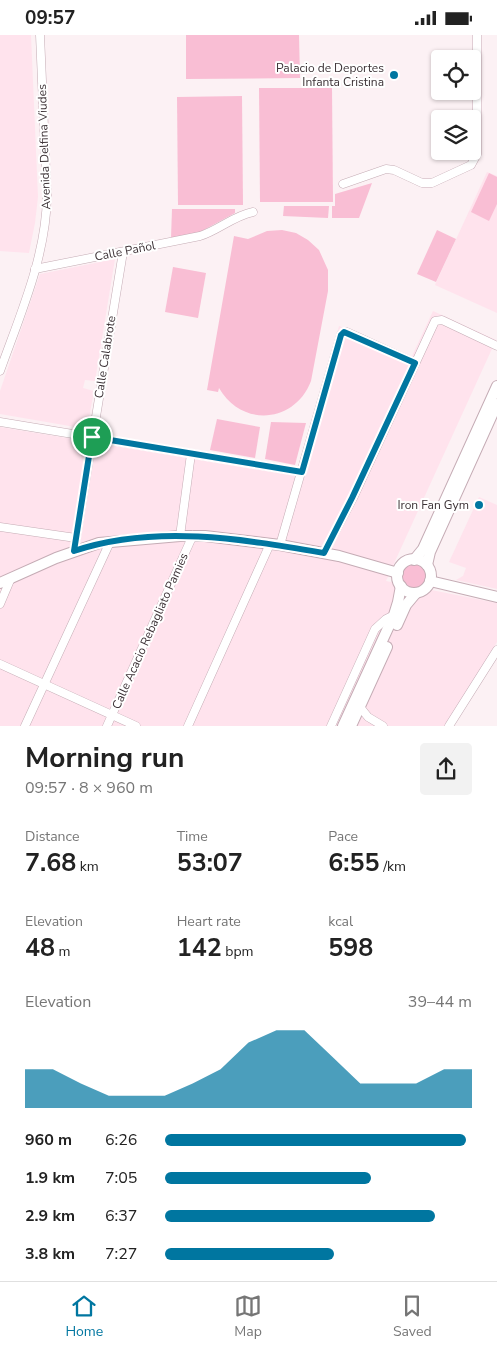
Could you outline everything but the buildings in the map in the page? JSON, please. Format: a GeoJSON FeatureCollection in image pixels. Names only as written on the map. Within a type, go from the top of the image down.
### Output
{"type":"FeatureCollection","features":[{"type":"Feature","properties":{"kind":"main road"},"geometry":{"type":"LineString","coordinates":[[414,560],[423,549],[497,386]]}},
{"type":"Feature","properties":{"kind":"main road"},"geometry":{"type":"LineString","coordinates":[[426,565],[430,552],[497,404]]}},
{"type":"Feature","properties":{"kind":"main road"},"geometry":{"type":"LineString","coordinates":[[0,583],[74,551],[110,541],[180,535],[275,545],[324,553],[398,573]]}},
{"type":"Feature","properties":{"kind":"main road"},"geometry":{"type":"LineString","coordinates":[[351,726],[401,614],[416,593],[425,589],[430,581],[431,574],[426,565],[423,562],[414,560],[405,562],[398,573],[398,582],[406,591],[416,593]]}},
{"type":"Feature","properties":{"kind":"main road"},"geometry":{"type":"LineString","coordinates":[[430,581],[497,597]]}},
{"type":"Feature","properties":{"kind":"main road"},"geometry":{"type":"LineString","coordinates":[[343,726],[394,615],[401,586]]}},
{"type":"Feature","properties":{"kind":"street","name":"Avenida Delfina Viudes"},"geometry":{"type":"LineString","coordinates":[[0,371],[35,269],[46,211],[40,35]]}},
{"type":"Feature","properties":{"kind":"street"},"geometry":{"type":"LineString","coordinates":[[343,184],[386,169],[394,170],[422,183],[432,183],[467,168],[474,162],[477,155],[477,35]]}},
{"type":"Feature","properties":{"kind":"street","name":"Calle Pañol"},"geometry":{"type":"LineString","coordinates":[[35,269],[217,233],[232,219],[253,212]]}},
{"type":"Feature","properties":{"kind":"street","name":"Calle Calabrote"},"geometry":{"type":"LineString","coordinates":[[74,551],[122,252]]}},
{"type":"Feature","properties":{"kind":"street"},"geometry":{"type":"LineString","coordinates":[[324,553],[357,489],[434,322],[439,319],[497,346]]}},
{"type":"Feature","properties":{"kind":"street"},"geometry":{"type":"LineString","coordinates":[[188,726],[275,545],[302,472],[342,333],[347,333],[415,363]]}},
{"type":"Feature","properties":{"kind":"street"},"geometry":{"type":"LineString","coordinates":[[0,422],[302,472]]}},
{"type":"Feature","properties":{"kind":"street"},"geometry":{"type":"LineString","coordinates":[[180,535],[191,454]]}},
{"type":"Feature","properties":{"kind":"street"},"geometry":{"type":"LineString","coordinates":[[0,527],[76,537]]}},
{"type":"Feature","properties":{"kind":"street","name":"Calle Acacio Rebagliato Pamies"},"geometry":{"type":"LineString","coordinates":[[107,726],[193,535]]}},
{"type":"Feature","properties":{"kind":"street"},"geometry":{"type":"LineString","coordinates":[[25,726],[110,541]]}},
{"type":"Feature","properties":{"kind":"street"},"geometry":{"type":"LineString","coordinates":[[0,604],[11,578]]}},
{"type":"Feature","properties":{"kind":"street"},"geometry":{"type":"LineString","coordinates":[[331,726],[375,629],[394,615]]}},
{"type":"Feature","properties":{"kind":"street"},"geometry":{"type":"LineString","coordinates":[[449,726],[497,651]]}},
{"type":"Feature","properties":{"kind":"street"},"geometry":{"type":"LineString","coordinates":[[0,665],[136,726]]}},
{"type":"Feature","properties":{"kind":"street"},"geometry":{"type":"LineString","coordinates":[[360,707],[368,717],[383,726]]}},
{"type":"Feature","properties":{"kind":"shaded area"},"geometry":{"type":"Polygon","coordinates":[[[0,35],[31,35],[38,197],[29,253],[0,251],[0,35]]]}},
{"type":"Feature","properties":{"kind":"shaded area"},"geometry":{"type":"Polygon","coordinates":[[[186,35],[299,35],[300,78],[186,79],[186,35]]]}},
{"type":"Feature","properties":{"kind":"shaded area"},"geometry":{"type":"Polygon","coordinates":[[[259,88],[332,88],[333,202],[260,202],[259,88]]]}},
{"type":"Feature","properties":{"kind":"shaded area"},"geometry":{"type":"Polygon","coordinates":[[[242,96],[243,205],[178,205],[177,97],[242,96]]]}},
{"type":"Feature","properties":{"kind":"shaded area"},"geometry":{"type":"Polygon","coordinates":[[[487,172],[497,176],[497,313],[435,285],[487,172]]]}},
{"type":"Feature","properties":{"kind":"shaded area"},"geometry":{"type":"Polygon","coordinates":[[[489,173],[497,177],[497,204],[489,221],[471,212],[489,173]]]}},
{"type":"Feature","properties":{"kind":"shaded area"},"geometry":{"type":"Polygon","coordinates":[[[372,183],[359,218],[332,218],[335,194],[372,183]]]}},
{"type":"Feature","properties":{"kind":"shaded area"},"geometry":{"type":"Polygon","coordinates":[[[284,206],[329,206],[328,218],[283,216],[284,206]]]}},
{"type":"Feature","properties":{"kind":"shaded area"},"geometry":{"type":"Polygon","coordinates":[[[172,209],[235,209],[235,213],[200,232],[171,238],[172,209]]]}},
{"type":"Feature","properties":{"kind":"shaded area"},"geometry":{"type":"Polygon","coordinates":[[[282,230],[296,233],[308,240],[319,250],[328,270],[328,291],[311,381],[303,395],[293,405],[281,412],[268,415],[254,414],[241,410],[229,401],[219,388],[218,392],[207,390],[234,236],[248,239],[267,231],[282,230]]]}},
{"type":"Feature","properties":{"kind":"shaded area"},"geometry":{"type":"Polygon","coordinates":[[[437,230],[456,239],[436,282],[417,274],[437,230]]]}},
{"type":"Feature","properties":{"kind":"shaded area"},"geometry":{"type":"Polygon","coordinates":[[[115,259],[95,381],[85,380],[83,388],[94,391],[87,429],[0,414],[0,391],[40,274],[115,259]]]}},
{"type":"Feature","properties":{"kind":"shaded area"},"geometry":{"type":"Polygon","coordinates":[[[173,267],[206,273],[198,318],[165,312],[173,267]]]}},
{"type":"Feature","properties":{"kind":"shaded area"},"geometry":{"type":"Polygon","coordinates":[[[433,311],[496,340],[386,581],[497,603],[497,642],[447,726],[0,726],[0,427],[297,476],[339,326],[412,356],[433,311]]]}},
{"type":"Feature","properties":{"kind":"shaded area"},"geometry":{"type":"Polygon","coordinates":[[[217,419],[260,427],[255,458],[210,450],[217,419]]]}},
{"type":"Feature","properties":{"kind":"shaded area"},"geometry":{"type":"Polygon","coordinates":[[[271,422],[306,423],[295,465],[265,459],[271,422]]]}},
{"type":"Feature","properties":{"kind":"shaded area"},"geometry":{"type":"Polygon","coordinates":[[[479,497],[497,505],[497,589],[456,580],[463,576],[466,568],[449,562],[479,497]]]}},
{"type":"Feature","properties":{"kind":"shaded area"},"geometry":{"type":"Polygon","coordinates":[[[414,564],[423,567],[426,576],[423,585],[414,588],[405,585],[402,576],[405,567],[414,564]]]}},
{"type":"Feature","properties":{"kind":"place","name":"Palacio de Deportes Infanta Cristina"},"geometry":{"type":"Point","coordinates":[394,75]}},
{"type":"Feature","properties":{"kind":"place","name":"Iron Fan Gym"},"geometry":{"type":"Point","coordinates":[479,505]}},
{"type":"Feature","properties":{"kind":"route"},"geometry":{"type":"LineString","coordinates":[[342,333],[347,333],[415,363],[324,553],[280,545],[193,535],[110,541],[74,551],[92,437],[302,472],[342,333]]}}]}
